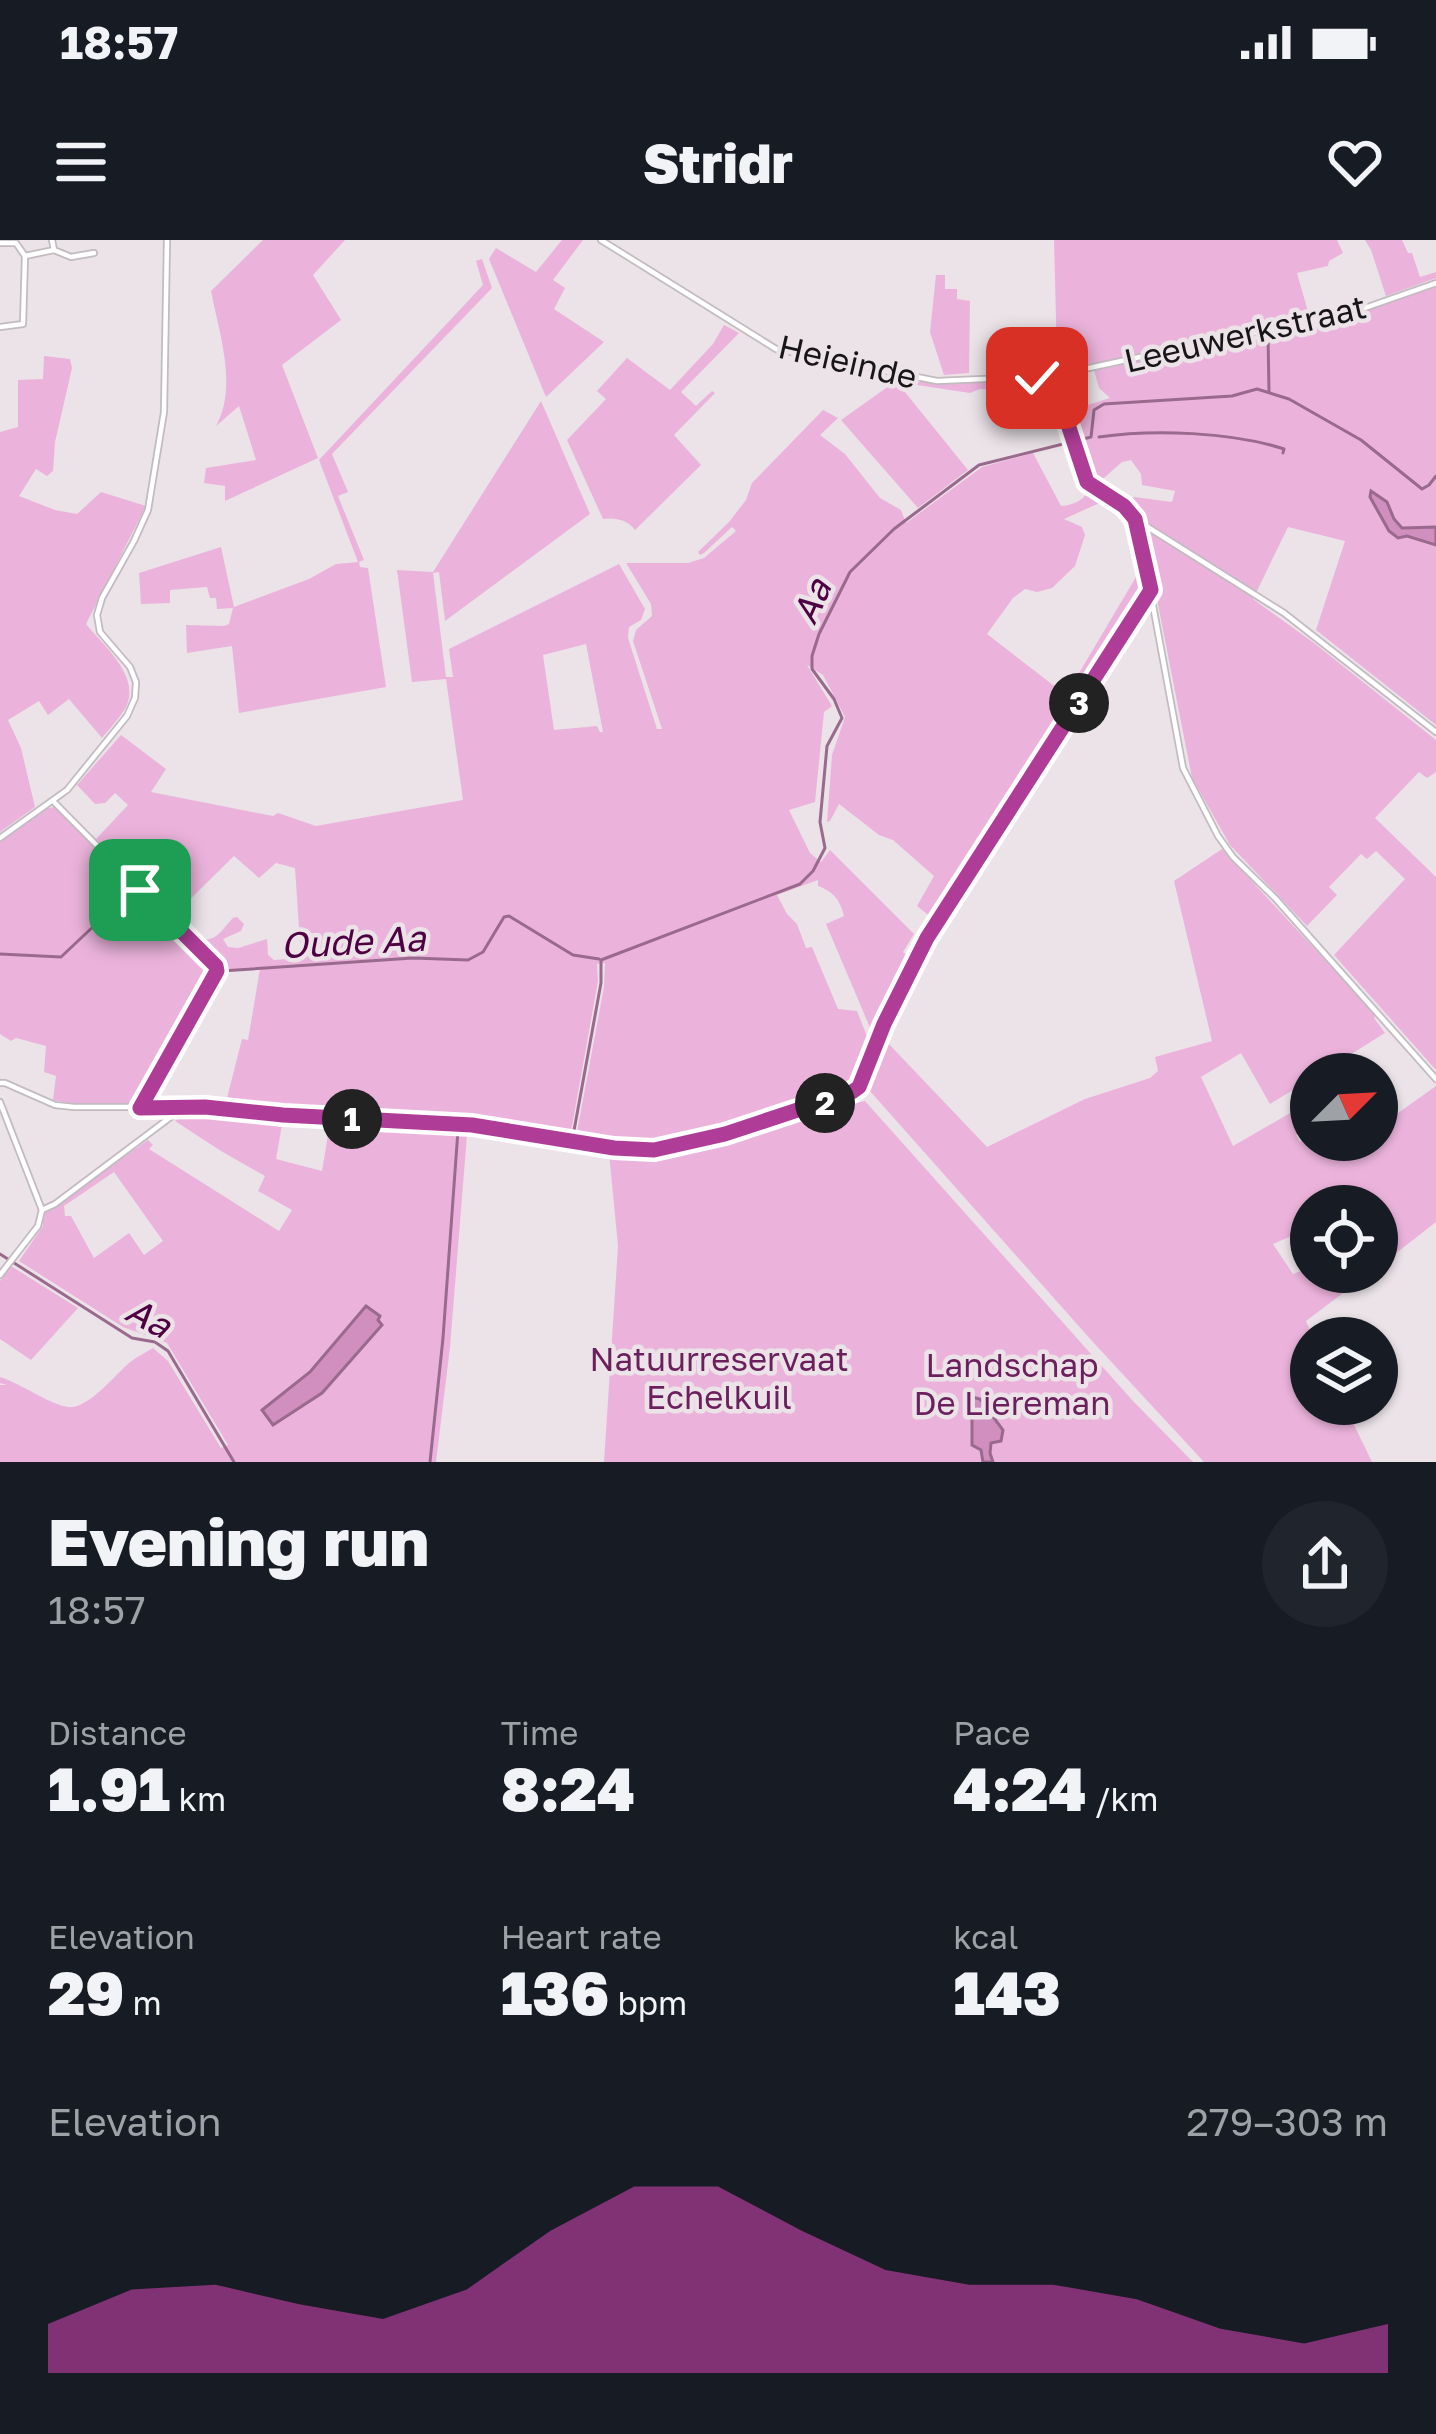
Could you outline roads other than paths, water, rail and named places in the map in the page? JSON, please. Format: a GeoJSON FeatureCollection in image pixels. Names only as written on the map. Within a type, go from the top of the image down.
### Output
{"type":"FeatureCollection","features":[{"type":"Feature","properties":{"kind":"street"},"geometry":{"type":"LineString","coordinates":[[52,240],[54,250]]}},
{"type":"Feature","properties":{"kind":"street"},"geometry":{"type":"LineString","coordinates":[[0,838],[68,790],[136,698],[130,667],[100,632],[97,615],[148,510],[164,412],[167,240]]}},
{"type":"Feature","properties":{"kind":"street","name":"Heieinde"},"geometry":{"type":"LineString","coordinates":[[601,240],[776,349],[937,381],[1052,376]]}},
{"type":"Feature","properties":{"kind":"street"},"geometry":{"type":"LineString","coordinates":[[0,243],[16,243],[25,256],[25,320],[21,326],[0,327]]}},
{"type":"Feature","properties":{"kind":"street"},"geometry":{"type":"LineString","coordinates":[[25,256],[54,250],[71,257],[94,253]]}},
{"type":"Feature","properties":{"kind":"street","name":"Leeuwerkstraat"},"geometry":{"type":"LineString","coordinates":[[1052,376],[1362,308],[1436,284]]}},
{"type":"Feature","properties":{"kind":"street"},"geometry":{"type":"LineString","coordinates":[[1052,376],[1087,482],[1135,519],[1284,613],[1436,731]]}},
{"type":"Feature","properties":{"kind":"street"},"geometry":{"type":"LineString","coordinates":[[1135,519],[1183,768],[1218,836],[1436,1079]]}},
{"type":"Feature","properties":{"kind":"street"},"geometry":{"type":"LineString","coordinates":[[0,1083],[55,1105],[472,1125],[654,1150],[725,1134],[842,1097],[859,1087],[927,938],[1151,590]]}},
{"type":"Feature","properties":{"kind":"street"},"geometry":{"type":"LineString","coordinates":[[53,801],[216,966],[140,1108]]}},
{"type":"Feature","properties":{"kind":"street"},"geometry":{"type":"LineString","coordinates":[[0,1102],[42,1210],[38,1226],[0,1275]]}},
{"type":"Feature","properties":{"kind":"street"},"geometry":{"type":"LineString","coordinates":[[42,1210],[184,1108]]}},
{"type":"Feature","properties":{"kind":"waterway"},"geometry":{"type":"LineString","coordinates":[[1268,334],[1269,392]]}},
{"type":"Feature","properties":{"kind":"waterway","name":"Aa"},"geometry":{"type":"LineString","coordinates":[[460,1120],[573,1136],[601,983],[601,960],[800,884],[813,871],[825,848],[820,822],[827,746],[842,718],[812,669],[819,634],[850,572],[894,529],[979,465],[1091,437],[1094,410],[1104,404],[1232,396],[1257,389],[1289,399],[1361,440],[1422,489],[1436,476]]}},
{"type":"Feature","properties":{"kind":"waterway"},"geometry":{"type":"LineString","coordinates":[[1099,437],[1217,436],[1263,443],[1284,449],[1283,453]]}},
{"type":"Feature","properties":{"kind":"waterway","name":"Oude Aa"},"geometry":{"type":"LineString","coordinates":[[0,954],[61,957],[97,923],[141,900],[213,970]]}},
{"type":"Feature","properties":{"kind":"waterway","name":"Oude Aa"},"geometry":{"type":"LineString","coordinates":[[221,971],[413,958],[468,960],[483,952],[509,916],[573,955],[599,959]]}},
{"type":"Feature","properties":{"kind":"waterway","name":"Aa"},"geometry":{"type":"LineString","coordinates":[[430,1462],[458,1130]]}},
{"type":"Feature","properties":{"kind":"waterway","name":"Aa"},"geometry":{"type":"LineString","coordinates":[[0,1254],[132,1338],[155,1342],[168,1351],[234,1462]]}},
{"type":"Feature","properties":{"kind":"park label","name":"Natuurreservaat Echelkuil"},"geometry":{"type":"Point","coordinates":[719,1377]}},
{"type":"Feature","properties":{"kind":"park label","name":"Landschap De Liereman"},"geometry":{"type":"Point","coordinates":[1012,1383]}}]}
